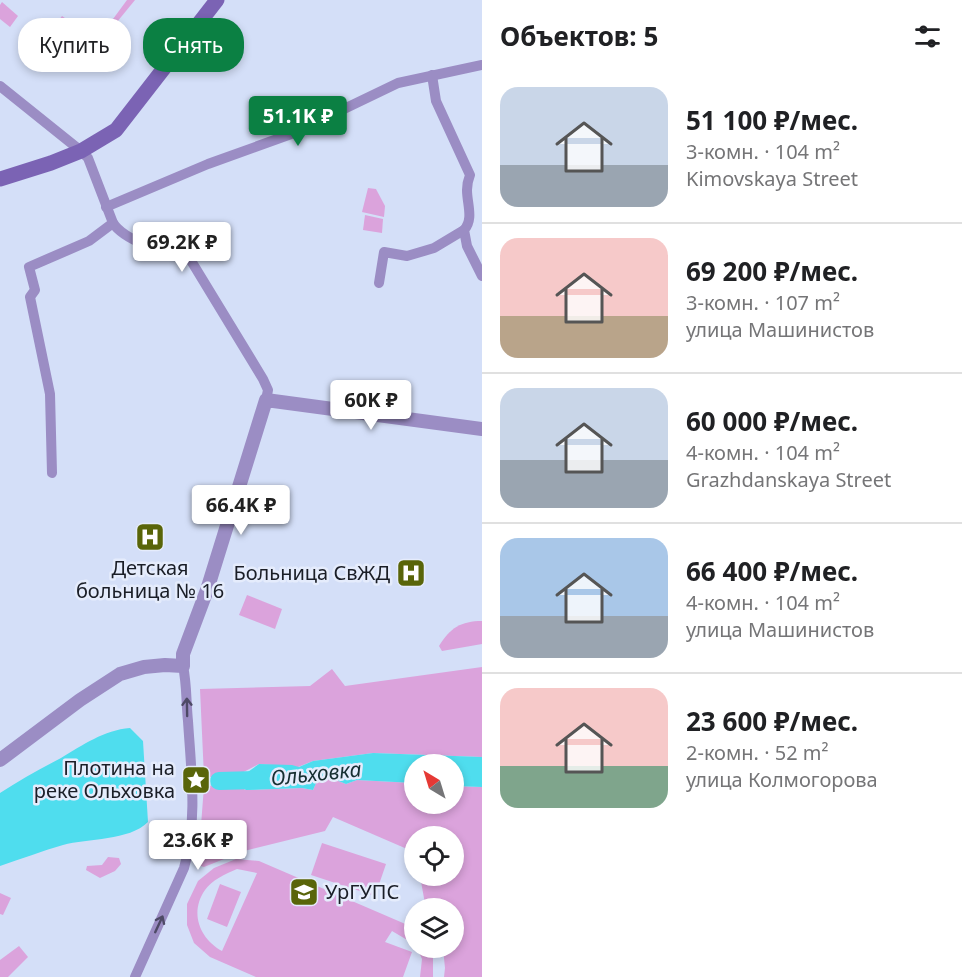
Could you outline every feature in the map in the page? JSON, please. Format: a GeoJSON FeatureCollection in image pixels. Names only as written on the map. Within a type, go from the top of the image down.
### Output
{"type":"FeatureCollection","features":[{"type":"Feature","properties":{"kind":"main road"},"geometry":{"type":"LineString","coordinates":[[0,179],[81,151],[116,130],[217,0]]}},
{"type":"Feature","properties":{"kind":"street"},"geometry":{"type":"LineString","coordinates":[[105,207],[294,133],[398,83],[482,65]]}},
{"type":"Feature","properties":{"kind":"street"},"geometry":{"type":"LineString","coordinates":[[379,283],[384,252],[407,256],[434,248],[468,227],[470,215],[466,188],[470,175],[436,101],[432,75]]}},
{"type":"Feature","properties":{"kind":"street"},"geometry":{"type":"LineString","coordinates":[[0,86],[81,151],[91,164],[112,223],[124,235],[190,259],[268,390],[207,590],[183,654],[187,683],[193,828],[190,850],[135,977]]}},
{"type":"Feature","properties":{"kind":"street"},"geometry":{"type":"LineString","coordinates":[[52,473],[50,394],[30,297],[35,290],[29,267],[89,241],[112,223]]}},
{"type":"Feature","properties":{"kind":"street"},"geometry":{"type":"LineString","coordinates":[[464,230],[467,246],[482,276]]}},
{"type":"Feature","properties":{"kind":"street"},"geometry":{"type":"LineString","coordinates":[[266,400],[482,429]]}},
{"type":"Feature","properties":{"kind":"street"},"geometry":{"type":"LineString","coordinates":[[0,760],[80,700],[120,674],[144,667],[183,666]]}},
{"type":"Feature","properties":{"kind":"shaded area"},"geometry":{"type":"Polygon","coordinates":[[[127,0],[135,0],[120,18],[114,18],[127,0]]]}},
{"type":"Feature","properties":{"kind":"shaded area"},"geometry":{"type":"Polygon","coordinates":[[[2,2],[18,16],[10,27],[0,19],[2,2]]]}},
{"type":"Feature","properties":{"kind":"shaded area"},"geometry":{"type":"Polygon","coordinates":[[[368,188],[376,189],[385,206],[384,217],[362,212],[368,188]]]}},
{"type":"Feature","properties":{"kind":"shaded area"},"geometry":{"type":"Polygon","coordinates":[[[365,215],[383,219],[382,233],[363,230],[365,215]]]}},
{"type":"Feature","properties":{"kind":"shaded area"},"geometry":{"type":"Polygon","coordinates":[[[247,595],[282,609],[275,629],[239,615],[247,595]]]}},
{"type":"Feature","properties":{"kind":"shaded area"},"geometry":{"type":"Polygon","coordinates":[[[482,621],[482,644],[442,651],[439,646],[452,630],[468,622],[482,621]]]}},
{"type":"Feature","properties":{"kind":"shaded area"},"geometry":{"type":"Polygon","coordinates":[[[482,667],[482,757],[464,756],[464,754],[373,753],[313,761],[298,767],[259,764],[234,777],[204,777],[200,689],[310,686],[332,669],[345,686],[482,667]]]}},
{"type":"Feature","properties":{"kind":"shaded area"},"geometry":{"type":"Polygon","coordinates":[[[331,778],[346,784],[357,780],[404,782],[404,814],[464,814],[464,786],[482,787],[482,977],[444,977],[444,958],[464,958],[464,898],[424,898],[422,886],[464,886],[464,826],[404,826],[404,848],[333,817],[325,831],[244,851],[204,867],[198,865],[204,786],[234,785],[246,790],[302,788],[313,790],[317,781],[331,778]]]}},
{"type":"Feature","properties":{"kind":"shaded area"},"geometry":{"type":"Polygon","coordinates":[[[322,843],[386,864],[375,896],[311,875],[322,843]]]}},
{"type":"Feature","properties":{"kind":"shaded area"},"geometry":{"type":"Polygon","coordinates":[[[108,857],[119,858],[121,864],[115,871],[100,878],[86,870],[87,866],[102,865],[108,857]]]}},
{"type":"Feature","properties":{"kind":"shaded area"},"geometry":{"type":"Polygon","coordinates":[[[236,859],[259,861],[404,923],[404,938],[392,931],[385,942],[404,949],[404,958],[410,958],[403,977],[256,977],[210,957],[194,943],[187,925],[187,904],[198,881],[214,868],[236,859]],[[237,869],[228,873],[211,883],[200,899],[199,925],[208,940],[222,951],[257,873],[237,869]]]}},
{"type":"Feature","properties":{"kind":"shaded area"},"geometry":{"type":"Polygon","coordinates":[[[220,884],[241,892],[227,927],[207,919],[220,884]]]}},
{"type":"Feature","properties":{"kind":"shaded area"},"geometry":{"type":"Polygon","coordinates":[[[0,893],[11,898],[3,915],[0,914],[0,893]]]}},
{"type":"Feature","properties":{"kind":"shaded area"},"geometry":{"type":"Polygon","coordinates":[[[19,946],[28,957],[8,977],[0,977],[0,960],[19,946]]]}},
{"type":"Feature","properties":{"kind":"shaded area"},"geometry":{"type":"Polygon","coordinates":[[[433,958],[433,977],[420,977],[422,959],[433,958]]]}},
{"type":"Feature","properties":{"kind":"water"},"geometry":{"type":"Polygon","coordinates":[[[130,728],[143,741],[148,822],[130,833],[63,845],[0,866],[0,793],[94,739],[120,729],[130,728]]]}},
{"type":"Feature","properties":{"kind":"water"},"geometry":{"type":"Polygon","coordinates":[[[373,753],[404,754],[404,782],[357,780],[346,784],[331,778],[317,781],[313,790],[302,788],[246,790],[235,781],[259,764],[299,767],[313,761],[373,753]]]}},
{"type":"Feature","properties":{"kind":"water"},"geometry":{"type":"Polygon","coordinates":[[[464,756],[482,757],[482,787],[464,786],[464,756]]]}},
{"type":"Feature","properties":{"kind":"waterway","name":"Ольховка"},"geometry":{"type":"LineString","coordinates":[[219,781],[259,780]]}},
{"type":"Feature","properties":{"kind":"place","name":"Детская больница № 16"},"geometry":{"type":"Point","coordinates":[150,537]}},
{"type":"Feature","properties":{"kind":"place","name":"Больница СвЖД"},"geometry":{"type":"Point","coordinates":[411,573]}},
{"type":"Feature","properties":{"kind":"place","name":"Плотина на реке Ольховка"},"geometry":{"type":"Point","coordinates":[196,780]}},
{"type":"Feature","properties":{"kind":"place","name":"УрГУПС"},"geometry":{"type":"Point","coordinates":[304,892]}}]}
